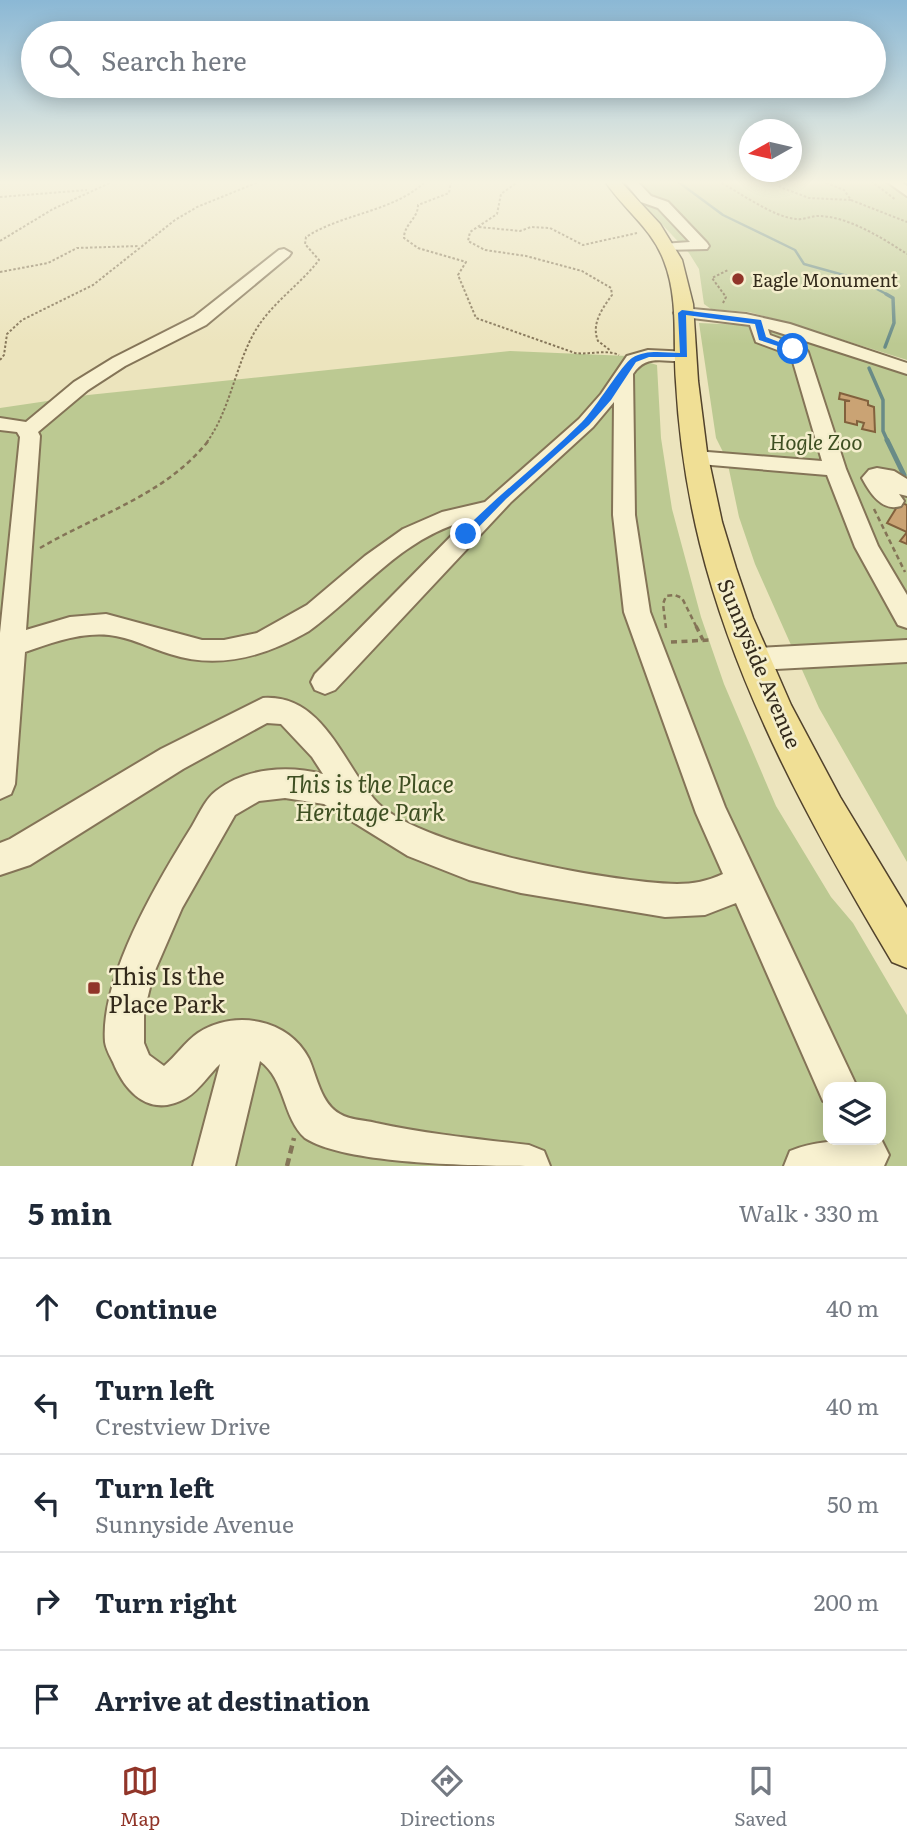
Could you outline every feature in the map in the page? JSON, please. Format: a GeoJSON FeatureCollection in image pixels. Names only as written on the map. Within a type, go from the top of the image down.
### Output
{"type":"FeatureCollection","features":[{"type":"Feature","properties":{"kind":"main road","name":"Sunnyside Avenue"},"geometry":{"type":"LineString","coordinates":[[659,235],[679,276],[695,457],[712,538],[733,603],[755,659],[821,796],[907,947]]}},
{"type":"Feature","properties":{"kind":"street"},"geometry":{"type":"LineString","coordinates":[[667,247],[702,246],[692,235]]}},
{"type":"Feature","properties":{"kind":"street"},"geometry":{"type":"LineString","coordinates":[[27,431],[90,380],[200,321],[284,253]]}},
{"type":"Feature","properties":{"kind":"street"},"geometry":{"type":"LineString","coordinates":[[682,313],[758,322],[816,336],[907,369]]}},
{"type":"Feature","properties":{"kind":"street"},"geometry":{"type":"LineString","coordinates":[[758,322],[762,338],[799,352],[835,468],[867,547],[907,618]]}},
{"type":"Feature","properties":{"kind":"street"},"geometry":{"type":"LineString","coordinates":[[622,361],[642,355],[684,356]]}},
{"type":"Feature","properties":{"kind":"street"},"geometry":{"type":"LineString","coordinates":[[325,682],[491,509],[586,423],[608,398],[622,361]]}},
{"type":"Feature","properties":{"kind":"street"},"geometry":{"type":"LineString","coordinates":[[622,361],[626,546],[638,612],[707,801],[835,1082]]}},
{"type":"Feature","properties":{"kind":"street"},"geometry":{"type":"LineString","coordinates":[[0,424],[18,425],[30,436],[0,784]]}},
{"type":"Feature","properties":{"kind":"street"},"geometry":{"type":"LineString","coordinates":[[695,457],[870,472],[876,476],[873,478],[877,486],[891,498]]}},
{"type":"Feature","properties":{"kind":"street"},"geometry":{"type":"LineString","coordinates":[[12,645],[92,624],[108,624],[138,631],[183,648],[200,651],[219,651],[266,641],[295,627],[318,611],[405,538],[458,514],[491,509]]}},
{"type":"Feature","properties":{"kind":"street"},"geometry":{"type":"LineString","coordinates":[[755,659],[907,651]]}},
{"type":"Feature","properties":{"kind":"street"},"geometry":{"type":"LineString","coordinates":[[0,859],[18,853],[172,759],[263,712],[277,710],[290,713],[322,747],[362,808]]}},
{"type":"Feature","properties":{"kind":"street"},"geometry":{"type":"LineString","coordinates":[[529,1166],[424,1154],[333,1134],[321,1126],[310,1112],[295,1073],[281,1053],[267,1044],[232,1038],[218,1042],[201,1055],[182,1077],[167,1086],[154,1084],[130,1063],[122,1042],[123,1015],[129,990],[151,936],[224,804],[239,791],[257,785],[285,783],[323,789],[362,808],[396,833],[440,852],[548,884],[674,900],[704,898],[744,883]]}},
{"type":"Feature","properties":{"kind":"street"},"geometry":{"type":"LineString","coordinates":[[214,1166],[246,1040]]}},
{"type":"Feature","properties":{"kind":"street"},"geometry":{"type":"LineString","coordinates":[[805,1166],[867,1154]]}},
{"type":"Feature","properties":{"kind":"path"},"geometry":{"type":"LineString","coordinates":[[0,360],[4,355],[5,340],[12,327],[93,285],[155,235]]}},
{"type":"Feature","properties":{"kind":"path"},"geometry":{"type":"LineString","coordinates":[[18,565],[49,543],[147,493],[181,470],[202,450],[219,426],[243,354],[264,317],[319,260],[305,244],[309,235]]}},
{"type":"Feature","properties":{"kind":"path"},"geometry":{"type":"LineString","coordinates":[[404,235],[410,244],[418,248],[466,262],[458,275],[476,318],[575,353],[622,361]]}},
{"type":"Feature","properties":{"kind":"path"},"geometry":{"type":"LineString","coordinates":[[469,235],[472,246],[526,256],[582,271],[611,288],[612,295],[602,309],[596,336],[599,342],[622,361]]}},
{"type":"Feature","properties":{"kind":"path"},"geometry":{"type":"LineString","coordinates":[[564,235],[583,246],[628,235]]}},
{"type":"Feature","properties":{"kind":"path"},"geometry":{"type":"LineString","coordinates":[[877,235],[907,254]]}},
{"type":"Feature","properties":{"kind":"path"},"geometry":{"type":"LineString","coordinates":[[0,272],[48,263],[77,248],[140,246]]}},
{"type":"Feature","properties":{"kind":"path"},"geometry":{"type":"LineString","coordinates":[[720,305],[726,297],[712,278],[728,270]]}},
{"type":"Feature","properties":{"kind":"path"},"geometry":{"type":"LineString","coordinates":[[891,498],[907,576]]}},
{"type":"Feature","properties":{"kind":"path"},"geometry":{"type":"LineString","coordinates":[[666,629],[663,604],[666,596],[675,595],[682,598],[703,640]]}},
{"type":"Feature","properties":{"kind":"path"},"geometry":{"type":"LineString","coordinates":[[672,642],[710,640]]}},
{"type":"Feature","properties":{"kind":"green space"},"geometry":{"type":"Polygon","coordinates":[[[672,235],[907,235],[907,360],[749,312],[711,309],[704,304],[699,269],[672,235]]]}},
{"type":"Feature","properties":{"kind":"green space","name":"Hogle Zoo"},"geometry":{"type":"Polygon","coordinates":[[[699,323],[747,325],[813,342],[907,375],[907,862],[819,708],[755,564],[739,517],[727,460],[716,438],[699,323]]]}},
{"type":"Feature","properties":{"kind":"green space","name":"This is the Place Heritage Park"},"geometry":{"type":"Polygon","coordinates":[[[510,351],[628,356],[657,365],[661,438],[672,509],[701,617],[724,684],[776,806],[831,897],[853,923],[907,1015],[907,1166],[0,1166],[0,408],[88,395],[510,351]]]}},
{"type":"Feature","properties":{"kind":"building"},"geometry":{"type":"Polygon","coordinates":[[[840,393],[868,401],[868,405],[874,407],[875,432],[862,429],[864,423],[857,421],[857,425],[845,422],[845,401],[850,401],[839,399],[840,393]]]}},
{"type":"Feature","properties":{"kind":"building"},"geometry":{"type":"Polygon","coordinates":[[[900,502],[907,505],[907,532],[887,523],[900,502]]]}},
{"type":"Feature","properties":{"kind":"building"},"geometry":{"type":"Polygon","coordinates":[[[907,532],[907,544],[900,541],[907,532]]]}},
{"type":"Feature","properties":{"kind":"waterway"},"geometry":{"type":"LineString","coordinates":[[765,235],[795,250],[804,264],[858,279],[890,296]]}},
{"type":"Feature","properties":{"kind":"waterway"},"geometry":{"type":"LineString","coordinates":[[885,347],[894,323],[893,298],[886,294]]}},
{"type":"Feature","properties":{"kind":"waterway"},"geometry":{"type":"LineString","coordinates":[[869,368],[883,400],[883,431],[888,442]]}},
{"type":"Feature","properties":{"kind":"waterway"},"geometry":{"type":"LineString","coordinates":[[887,440],[904,475]]}},
{"type":"Feature","properties":{"kind":"place","name":"Eagle Monument"},"geometry":{"type":"Point","coordinates":[738,279]}},
{"type":"Feature","properties":{"kind":"place","name":"This Is the Place Park"},"geometry":{"type":"Point","coordinates":[94,988]}},
{"type":"Feature","properties":{"kind":"route"},"geometry":{"type":"LineString","coordinates":[[466,534],[586,423],[608,398],[633,360],[642,355],[684,356],[682,313],[758,322],[762,338],[793,349]]}}]}
